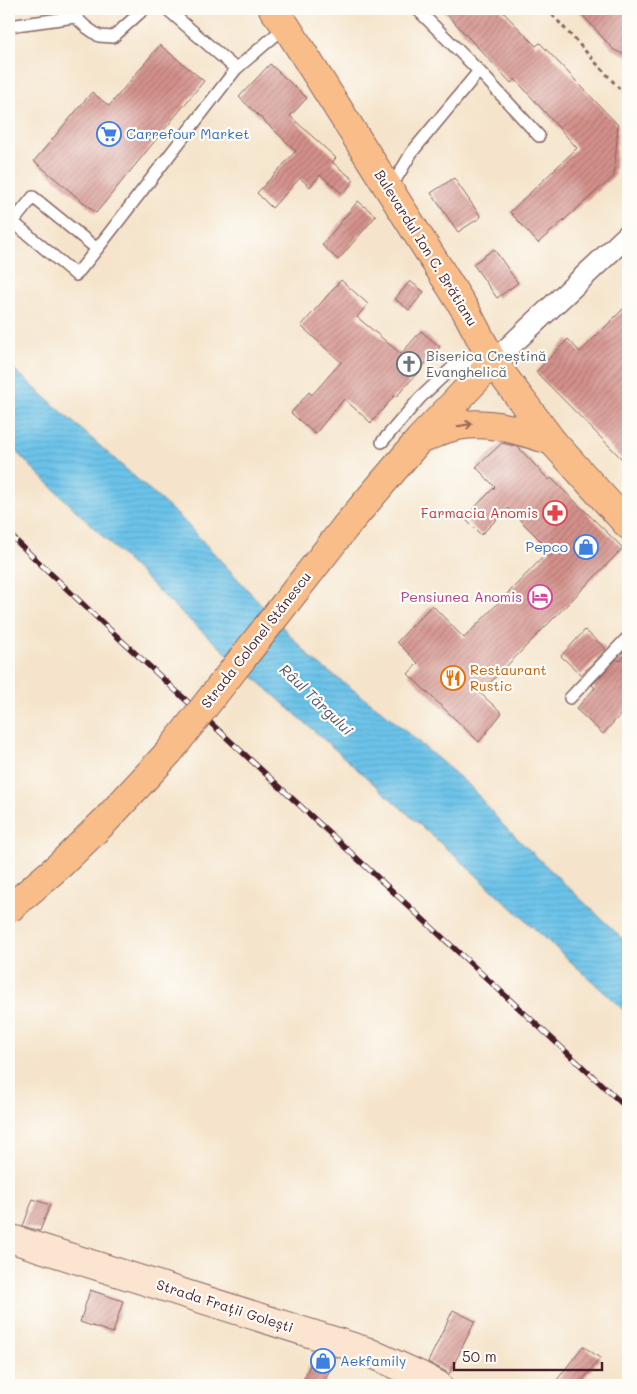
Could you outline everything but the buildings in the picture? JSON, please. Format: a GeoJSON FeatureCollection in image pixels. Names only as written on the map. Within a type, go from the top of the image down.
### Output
{"type":"FeatureCollection","features":[{"type":"Feature","properties":{"kind":"main road","name":"Bulevardul Ion C. Brătianu"},"geometry":{"type":"LineString","coordinates":[[280,17],[466,311],[493,362],[552,441],[628,525]]}},
{"type":"Feature","properties":{"kind":"main road","name":"Strada Colonel Stănescu"},"geometry":{"type":"LineString","coordinates":[[9,909],[66,859],[106,820],[169,752],[346,526],[419,440],[493,362]]}},
{"type":"Feature","properties":{"kind":"main road"},"geometry":{"type":"LineString","coordinates":[[419,440],[447,428],[476,423],[510,428],[552,441]]}},
{"type":"Feature","properties":{"kind":"main road","name":"Strada Frații Golești"},"geometry":{"type":"LineString","coordinates":[[9,1238],[366,1351],[438,1385]]}},
{"type":"Feature","properties":{"kind":"street"},"geometry":{"type":"LineString","coordinates":[[493,362],[628,235]]}},
{"type":"Feature","properties":{"kind":"lane"},"geometry":{"type":"LineString","coordinates":[[9,26],[71,13],[99,36],[113,37],[144,9]]}},
{"type":"Feature","properties":{"kind":"lane"},"geometry":{"type":"LineString","coordinates":[[167,9],[236,69]]}},
{"type":"Feature","properties":{"kind":"lane"},"geometry":{"type":"LineString","coordinates":[[418,9],[539,136]]}},
{"type":"Feature","properties":{"kind":"lane"},"geometry":{"type":"LineString","coordinates":[[97,249],[34,197],[13,222],[76,274],[97,249],[236,69],[280,17]]}},
{"type":"Feature","properties":{"kind":"lane"},"geometry":{"type":"LineString","coordinates":[[390,190],[412,152],[479,71]]}},
{"type":"Feature","properties":{"kind":"lane"},"geometry":{"type":"LineString","coordinates":[[382,442],[420,398],[454,366],[493,362]]}},
{"type":"Feature","properties":{"kind":"lane"},"geometry":{"type":"LineString","coordinates":[[570,698],[628,637]]}},
{"type":"Feature","properties":{"kind":"path"},"geometry":{"type":"LineString","coordinates":[[547,9],[628,98]]}},
{"type":"Feature","properties":{"kind":"water","name":"Râul Târgului"},"geometry":{"type":"Polygon","coordinates":[[[9,365],[182,519],[314,661],[381,710],[470,786],[501,823],[628,944],[628,1014],[464,864],[177,609],[9,445],[9,365]]]}},
{"type":"Feature","properties":{"kind":"railway"},"geometry":{"type":"LineString","coordinates":[[9,534],[628,1109]]}},
{"type":"Feature","properties":{"kind":"place","name":"Carrefour Market"},"geometry":{"type":"Point","coordinates":[109,134]}},
{"type":"Feature","properties":{"kind":"place","name":"Biserica Creștină Evanghelică"},"geometry":{"type":"Point","coordinates":[409,364]}},
{"type":"Feature","properties":{"kind":"place","name":"Farmacia Anomis"},"geometry":{"type":"Point","coordinates":[555,513]}},
{"type":"Feature","properties":{"kind":"place","name":"Pepco"},"geometry":{"type":"Point","coordinates":[586,547]}},
{"type":"Feature","properties":{"kind":"place","name":"Pensiunea Anomis"},"geometry":{"type":"Point","coordinates":[540,597]}},
{"type":"Feature","properties":{"kind":"place","name":"Restaurant Rustic"},"geometry":{"type":"Point","coordinates":[453,678]}},
{"type":"Feature","properties":{"kind":"place","name":"Aekfamily"},"geometry":{"type":"Point","coordinates":[323,1361]}}]}
